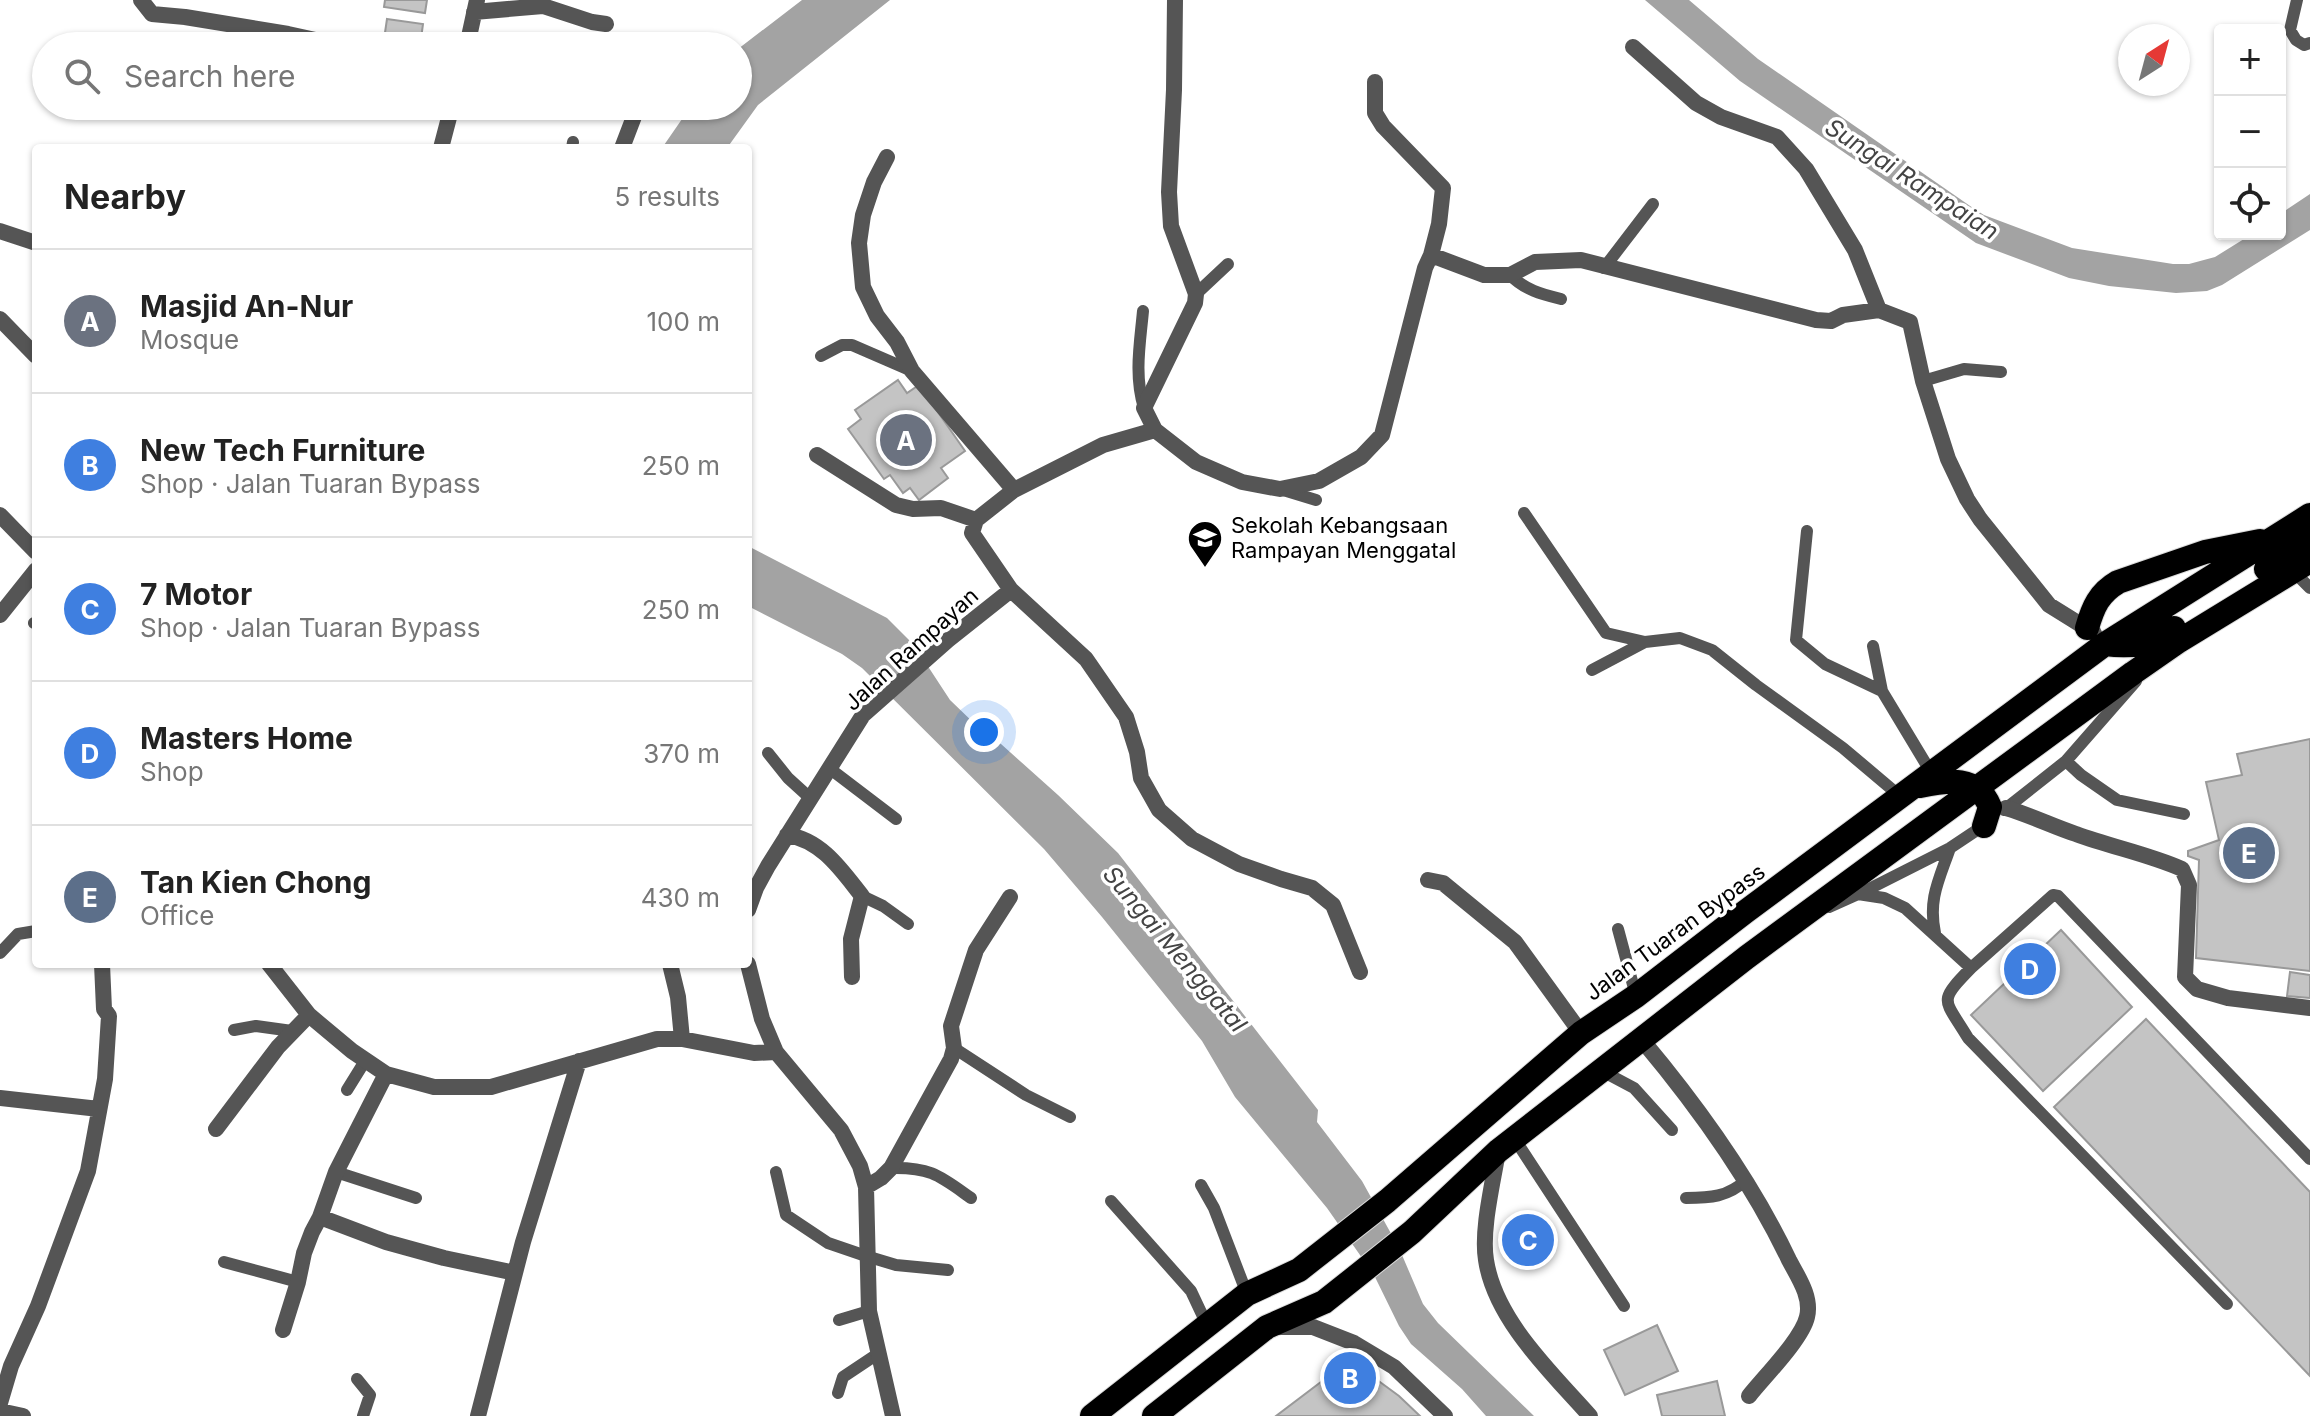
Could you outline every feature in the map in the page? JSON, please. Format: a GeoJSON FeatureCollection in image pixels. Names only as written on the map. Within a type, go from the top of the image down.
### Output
{"type":"FeatureCollection","features":[{"type":"Feature","properties":{"kind":"highway","name":"Jalan Tuaran Bypass"},"geometry":{"type":"LineString","coordinates":[[1092,1416],[1247,1294],[1299,1270],[1387,1201],[1581,1033],[1636,996],[1916,786],[2096,636],[2310,515]]}},
{"type":"Feature","properties":{"kind":"highway"},"geometry":{"type":"LineString","coordinates":[[2271,539],[2205,552],[2118,582],[2098,598],[2096,636],[2134,646],[2154,641],[2310,540]]}},
{"type":"Feature","properties":{"kind":"highway"},"geometry":{"type":"LineString","coordinates":[[1154,1416],[1267,1327],[1324,1302],[1412,1232],[1506,1144],[1792,924],[2149,662],[2304,573]]}},
{"type":"Feature","properties":{"kind":"highway"},"geometry":{"type":"LineString","coordinates":[[1916,786],[1960,781],[1976,789],[1985,795],[1990,807],[1984,826]]}},
{"type":"Feature","properties":{"kind":"street"},"geometry":{"type":"LineString","coordinates":[[141,0],[152,14],[276,32]]}},
{"type":"Feature","properties":{"kind":"street"},"geometry":{"type":"LineString","coordinates":[[1175,0],[1169,192],[1171,226],[1196,294],[1195,303],[1144,408],[1155,430],[1196,462],[1242,482],[1280,489],[1319,481],[1361,457],[1380,439],[1439,224],[1443,188],[1383,126],[1375,113],[1375,82]]}},
{"type":"Feature","properties":{"kind":"street"},"geometry":{"type":"LineString","coordinates":[[470,32],[476,6],[543,6],[606,24]]}},
{"type":"Feature","properties":{"kind":"street"},"geometry":{"type":"LineString","coordinates":[[1633,47],[1696,103],[1721,117],[1777,137],[1806,169],[1855,250],[1879,310]]}},
{"type":"Feature","properties":{"kind":"street"},"geometry":{"type":"LineString","coordinates":[[442,144],[448,120]]}},
{"type":"Feature","properties":{"kind":"street"},"geometry":{"type":"LineString","coordinates":[[624,144],[633,120]]}},
{"type":"Feature","properties":{"kind":"street"},"geometry":{"type":"LineString","coordinates":[[887,157],[874,182],[863,215],[859,243],[863,287],[877,316],[897,342],[912,371],[1014,490]]}},
{"type":"Feature","properties":{"kind":"street"},"geometry":{"type":"LineString","coordinates":[[0,231],[32,242]]}},
{"type":"Feature","properties":{"kind":"street"},"geometry":{"type":"LineString","coordinates":[[1431,255],[1484,275],[1510,275],[1535,262],[1581,260],[1816,320],[1831,321],[1843,315],[1879,310],[1910,322],[1923,381],[1948,459],[1967,499],[2049,605],[2096,636]]}},
{"type":"Feature","properties":{"kind":"street"},"geometry":{"type":"LineString","coordinates":[[0,319],[32,352]]}},
{"type":"Feature","properties":{"kind":"street"},"geometry":{"type":"LineString","coordinates":[[1155,430],[1103,445],[1014,490],[976,520],[972,533],[1011,590],[1086,659],[1126,717],[1141,778],[1159,810],[1192,839],[1239,864],[1312,888],[1333,905],[1360,972]]}},
{"type":"Feature","properties":{"kind":"street"},"geometry":{"type":"LineString","coordinates":[[817,455],[896,505],[925,510],[941,508],[976,520]]}},
{"type":"Feature","properties":{"kind":"street"},"geometry":{"type":"LineString","coordinates":[[0,515],[32,542]]}},
{"type":"Feature","properties":{"kind":"street"},"geometry":{"type":"LineString","coordinates":[[0,615],[32,575]]}},
{"type":"Feature","properties":{"kind":"street","name":"Jalan Rampayan"},"geometry":{"type":"LineString","coordinates":[[752,899],[787,835],[863,715],[948,640],[1011,590]]}},
{"type":"Feature","properties":{"kind":"street"},"geometry":{"type":"LineString","coordinates":[[2006,808],[2182,869],[2189,885],[2185,977],[2197,989],[2228,998],[2310,1008]]}},
{"type":"Feature","properties":{"kind":"street"},"geometry":{"type":"LineString","coordinates":[[787,835],[801,837],[826,854],[862,896],[851,939],[852,977]]}},
{"type":"Feature","properties":{"kind":"street"},"geometry":{"type":"LineString","coordinates":[[1428,880],[1443,883],[1515,942],[1581,1033]]}},
{"type":"Feature","properties":{"kind":"street"},"geometry":{"type":"LineString","coordinates":[[866,1187],[891,1168],[951,1059],[954,1048],[951,1026],[976,950],[1010,897]]}},
{"type":"Feature","properties":{"kind":"street"},"geometry":{"type":"LineString","coordinates":[[0,1403],[11,1366],[43,1294],[88,1171],[105,1079],[109,1016],[104,1009],[102,968]]}},
{"type":"Feature","properties":{"kind":"street"},"geometry":{"type":"LineString","coordinates":[[272,968],[309,1015],[365,1061],[386,1074],[434,1087],[491,1087],[657,1039],[682,1039],[754,1053],[776,1052]]}},
{"type":"Feature","properties":{"kind":"street"},"geometry":{"type":"LineString","coordinates":[[671,968],[678,997],[682,1039]]}},
{"type":"Feature","properties":{"kind":"street"},"geometry":{"type":"LineString","coordinates":[[749,968],[762,1019],[776,1052],[841,1130],[854,1152],[866,1187],[869,1311],[893,1416]]}},
{"type":"Feature","properties":{"kind":"street"},"geometry":{"type":"LineString","coordinates":[[216,1129],[292,1031],[309,1015]]}},
{"type":"Feature","properties":{"kind":"street"},"geometry":{"type":"LineString","coordinates":[[1642,1040],[1683,1090],[1746,1180],[1778,1235],[1808,1298],[1807,1321],[1749,1396]]}},
{"type":"Feature","properties":{"kind":"street"},"geometry":{"type":"LineString","coordinates":[[478,1416],[515,1273],[579,1061]]}},
{"type":"Feature","properties":{"kind":"street"},"geometry":{"type":"LineString","coordinates":[[283,1330],[304,1253],[336,1172],[386,1074]]}},
{"type":"Feature","properties":{"kind":"street"},"geometry":{"type":"LineString","coordinates":[[0,1098],[99,1109]]}},
{"type":"Feature","properties":{"kind":"street"},"geometry":{"type":"LineString","coordinates":[[1506,1144],[1486,1232],[1485,1259],[1493,1289],[1509,1318],[1538,1357],[1590,1416]]}},
{"type":"Feature","properties":{"kind":"street"},"geometry":{"type":"LineString","coordinates":[[320,1217],[386,1242],[515,1273]]}},
{"type":"Feature","properties":{"kind":"street"},"geometry":{"type":"LineString","coordinates":[[1267,1327],[1313,1327],[1354,1343],[1394,1367],[1445,1416]]}},
{"type":"Feature","properties":{"kind":"street"},"geometry":{"type":"LineString","coordinates":[[0,1411],[23,1416]]}},
{"type":"Feature","properties":{"kind":"lane"},"geometry":{"type":"LineString","coordinates":[[2297,0],[2290,30],[2296,40],[2304,45],[2310,43]]}},
{"type":"Feature","properties":{"kind":"lane"},"geometry":{"type":"LineString","coordinates":[[1604,268],[1653,204]]}},
{"type":"Feature","properties":{"kind":"lane"},"geometry":{"type":"LineString","coordinates":[[1196,294],[1228,264]]}},
{"type":"Feature","properties":{"kind":"lane"},"geometry":{"type":"LineString","coordinates":[[1510,275],[1518,284],[1535,293],[1561,299]]}},
{"type":"Feature","properties":{"kind":"lane"},"geometry":{"type":"LineString","coordinates":[[1143,311],[1137,356],[1139,392],[1144,408]]}},
{"type":"Feature","properties":{"kind":"lane"},"geometry":{"type":"LineString","coordinates":[[821,356],[842,345],[852,345],[912,371]]}},
{"type":"Feature","properties":{"kind":"lane"},"geometry":{"type":"LineString","coordinates":[[1923,381],[1964,369],[2001,372]]}},
{"type":"Feature","properties":{"kind":"lane"},"geometry":{"type":"LineString","coordinates":[[1280,489],[1316,500]]}},
{"type":"Feature","properties":{"kind":"lane"},"geometry":{"type":"LineString","coordinates":[[1524,513],[1606,633],[1645,642],[1680,638],[1712,650],[1843,748],[1916,786]]}},
{"type":"Feature","properties":{"kind":"lane"},"geometry":{"type":"LineString","coordinates":[[1807,531],[1796,640],[1825,664],[1882,691]]}},
{"type":"Feature","properties":{"kind":"lane"},"geometry":{"type":"LineString","coordinates":[[1592,670],[1645,642]]}},
{"type":"Feature","properties":{"kind":"lane"},"geometry":{"type":"LineString","coordinates":[[1873,646],[1882,691],[1916,786]]}},
{"type":"Feature","properties":{"kind":"lane"},"geometry":{"type":"LineString","coordinates":[[1792,924],[1950,848],[1984,826],[2066,761],[2134,684],[2149,662]]}},
{"type":"Feature","properties":{"kind":"lane"},"geometry":{"type":"LineString","coordinates":[[768,753],[788,778],[810,798]]}},
{"type":"Feature","properties":{"kind":"lane"},"geometry":{"type":"LineString","coordinates":[[2066,761],[2117,800],[2184,814]]}},
{"type":"Feature","properties":{"kind":"lane"},"geometry":{"type":"LineString","coordinates":[[829,768],[896,819]]}},
{"type":"Feature","properties":{"kind":"lane"},"geometry":{"type":"LineString","coordinates":[[1935,934],[1931,914],[1934,894],[1950,848]]}},
{"type":"Feature","properties":{"kind":"lane"},"geometry":{"type":"LineString","coordinates":[[1858,894],[1884,898],[1905,908],[1971,968]]}},
{"type":"Feature","properties":{"kind":"lane"},"geometry":{"type":"LineString","coordinates":[[2227,1304],[1968,1038],[1947,1004],[1946,997],[1950,990],[2053,895],[2058,896],[2310,1159]]}},
{"type":"Feature","properties":{"kind":"lane"},"geometry":{"type":"LineString","coordinates":[[862,896],[908,924]]}},
{"type":"Feature","properties":{"kind":"lane"},"geometry":{"type":"LineString","coordinates":[[1618,929],[1636,996]]}},
{"type":"Feature","properties":{"kind":"lane"},"geometry":{"type":"LineString","coordinates":[[0,953],[18,934],[32,932]]}},
{"type":"Feature","properties":{"kind":"lane"},"geometry":{"type":"LineString","coordinates":[[234,1030],[256,1026],[292,1031]]}},
{"type":"Feature","properties":{"kind":"lane"},"geometry":{"type":"LineString","coordinates":[[954,1048],[1026,1095],[1070,1117]]}},
{"type":"Feature","properties":{"kind":"lane"},"geometry":{"type":"LineString","coordinates":[[347,1090],[365,1061]]}},
{"type":"Feature","properties":{"kind":"lane"},"geometry":{"type":"LineString","coordinates":[[1602,1071],[1634,1088],[1672,1130]]}},
{"type":"Feature","properties":{"kind":"lane"},"geometry":{"type":"LineString","coordinates":[[1506,1144],[1624,1306]]}},
{"type":"Feature","properties":{"kind":"lane"},"geometry":{"type":"LineString","coordinates":[[891,1168],[923,1169],[971,1198]]}},
{"type":"Feature","properties":{"kind":"lane"},"geometry":{"type":"LineString","coordinates":[[336,1172],[416,1198]]}},
{"type":"Feature","properties":{"kind":"lane"},"geometry":{"type":"LineString","coordinates":[[776,1172],[786,1215],[828,1243],[896,1265],[948,1270]]}},
{"type":"Feature","properties":{"kind":"lane"},"geometry":{"type":"LineString","coordinates":[[1686,1198],[1731,1193],[1746,1180]]}},
{"type":"Feature","properties":{"kind":"lane"},"geometry":{"type":"LineString","coordinates":[[1201,1185],[1214,1208],[1247,1294]]}},
{"type":"Feature","properties":{"kind":"lane"},"geometry":{"type":"LineString","coordinates":[[1111,1201],[1191,1291],[1207,1325]]}},
{"type":"Feature","properties":{"kind":"lane"},"geometry":{"type":"LineString","coordinates":[[224,1262],[298,1282]]}},
{"type":"Feature","properties":{"kind":"lane"},"geometry":{"type":"LineString","coordinates":[[839,1320],[869,1311]]}},
{"type":"Feature","properties":{"kind":"lane"},"geometry":{"type":"LineString","coordinates":[[838,1393],[843,1377],[879,1353]]}},
{"type":"Feature","properties":{"kind":"lane"},"geometry":{"type":"LineString","coordinates":[[357,1379],[370,1395],[363,1416]]}},
{"type":"Feature","properties":{"kind":"water"},"geometry":{"type":"Polygon","coordinates":[[[802,0],[890,0],[758,105],[752,113],[752,38],[802,0]]]}},
{"type":"Feature","properties":{"kind":"water","name":"Sungai Rampaian"},"geometry":{"type":"Polygon","coordinates":[[[1645,0],[1689,0],[1758,59],[1973,208],[2072,248],[2189,264],[2215,257],[2242,240],[2286,240],[2286,210],[2310,194],[2310,230],[2222,285],[2207,291],[2176,293],[2069,278],[1976,243],[1740,81],[1645,0]]]}},
{"type":"Feature","properties":{"kind":"water"},"geometry":{"type":"Polygon","coordinates":[[[681,120],[747,120],[730,144],[665,144],[681,120]]]}},
{"type":"Feature","properties":{"kind":"water","name":"Sungai Menggatal"},"geometry":{"type":"Polygon","coordinates":[[[752,548],[887,618],[914,645],[950,700],[1058,795],[1118,853],[1318,1110],[1317,1122],[1362,1181],[1399,1248],[1423,1304],[1438,1323],[1534,1416],[1486,1416],[1462,1389],[1411,1344],[1374,1275],[1327,1208],[1235,1097],[1202,1041],[1102,917],[1044,849],[862,668],[842,654],[752,608],[752,548]]]}},
{"type":"Feature","properties":{"kind":"building"},"geometry":{"type":"Polygon","coordinates":[[[385,0],[427,0],[425,13],[384,7],[385,0]]]}},
{"type":"Feature","properties":{"kind":"building"},"geometry":{"type":"Polygon","coordinates":[[[387,19],[423,24],[422,32],[385,32],[387,19]]]}},
{"type":"Feature","properties":{"kind":"building"},"geometry":{"type":"Polygon","coordinates":[[[898,380],[907,393],[919,385],[965,451],[941,468],[948,478],[919,500],[910,488],[903,493],[890,475],[884,479],[848,429],[861,419],[855,410],[898,380]]]}},
{"type":"Feature","properties":{"kind":"building"},"geometry":{"type":"Polygon","coordinates":[[[2310,739],[2310,971],[2196,958],[2199,860],[2188,856],[2188,851],[2219,840],[2206,782],[2242,775],[2237,754],[2310,739]]]}},
{"type":"Feature","properties":{"kind":"building"},"geometry":{"type":"Polygon","coordinates":[[[2061,930],[2132,1007],[2043,1091],[1971,1015],[2061,930]]]}},
{"type":"Feature","properties":{"kind":"building"},"geometry":{"type":"Polygon","coordinates":[[[2290,972],[2310,975],[2310,998],[2287,996],[2290,972]]]}},
{"type":"Feature","properties":{"kind":"building"},"geometry":{"type":"Polygon","coordinates":[[[2146,1019],[2310,1192],[2310,1376],[2054,1107],[2146,1019]]]}},
{"type":"Feature","properties":{"kind":"building"},"geometry":{"type":"Polygon","coordinates":[[[1657,1325],[1678,1371],[1625,1395],[1604,1350],[1657,1325]]]}},
{"type":"Feature","properties":{"kind":"building"},"geometry":{"type":"Polygon","coordinates":[[[1350,1360],[1399,1396],[1420,1416],[1276,1416],[1350,1360]]]}},
{"type":"Feature","properties":{"kind":"building"},"geometry":{"type":"Polygon","coordinates":[[[1717,1381],[1725,1416],[1662,1416],[1657,1395],[1717,1381]]]}},
{"type":"Feature","properties":{"kind":"place","name":"Masjid An-Nur"},"geometry":{"type":"Point","coordinates":[906,440]}},
{"type":"Feature","properties":{"kind":"place","name":"Sekolah Kebangsaan Rampayan Menggatal"},"geometry":{"type":"Point","coordinates":[1205,569]}},
{"type":"Feature","properties":{"kind":"place","name":"Tan Kien Chong"},"geometry":{"type":"Point","coordinates":[2249,853]}},
{"type":"Feature","properties":{"kind":"place","name":"Masters Home"},"geometry":{"type":"Point","coordinates":[2030,969]}},
{"type":"Feature","properties":{"kind":"place","name":"7 Motor"},"geometry":{"type":"Point","coordinates":[1528,1240]}},
{"type":"Feature","properties":{"kind":"place","name":"New Tech Furniture"},"geometry":{"type":"Point","coordinates":[1350,1378]}}]}
